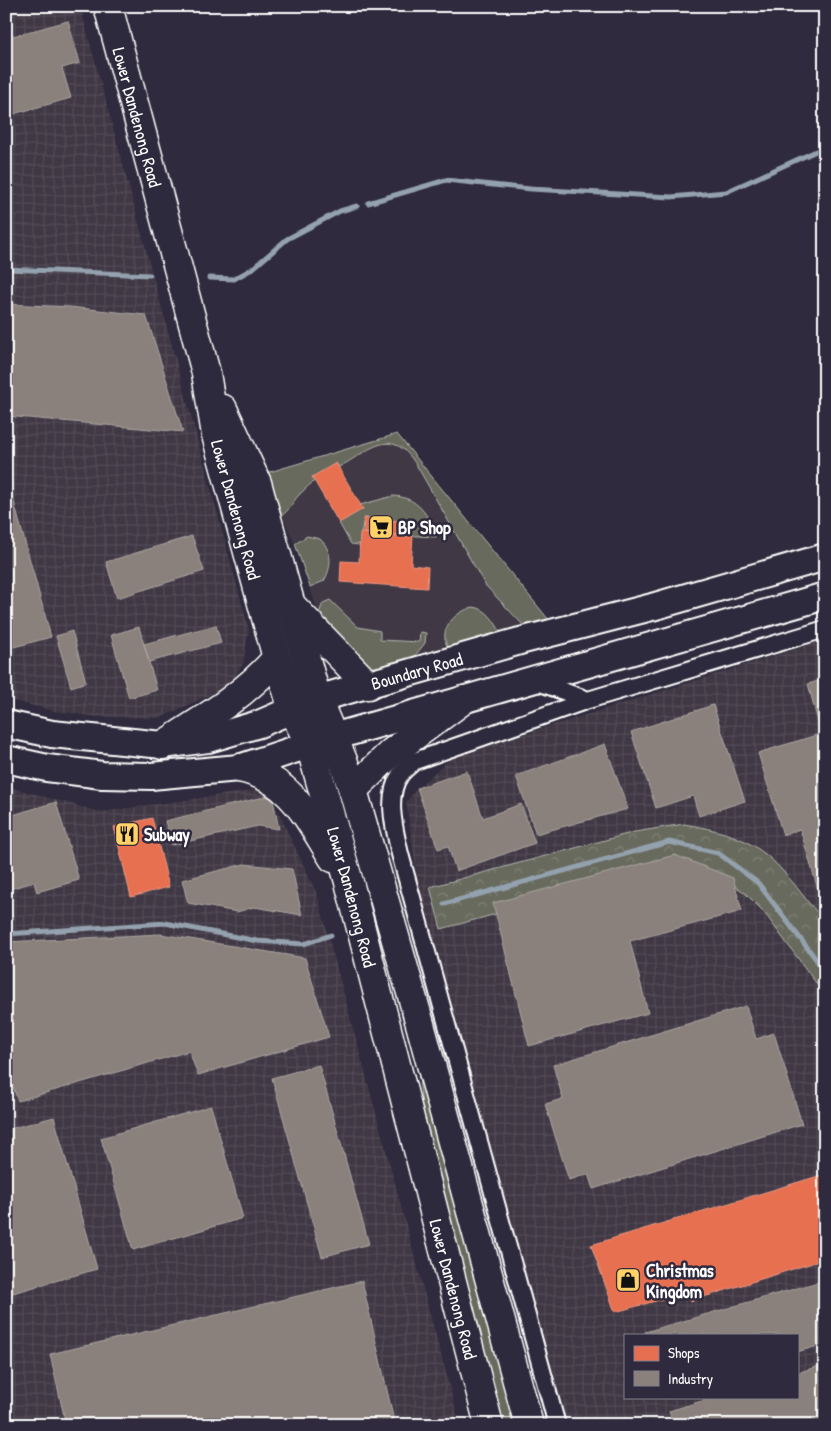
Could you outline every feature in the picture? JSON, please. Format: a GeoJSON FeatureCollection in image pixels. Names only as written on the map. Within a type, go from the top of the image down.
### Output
{"type":"FeatureCollection","features":[{"type":"Feature","properties":{"kind":"highway","name":"Lower Dandenong Road"},"geometry":{"type":"LineString","coordinates":[[108,6],[206,373],[216,435],[276,658],[305,704],[321,741],[353,790],[418,1016],[529,1425]]}},
{"type":"Feature","properties":{"kind":"highway","name":"Lower Dandenong Road"},"geometry":{"type":"LineString","coordinates":[[206,373],[257,483],[291,604],[305,704]]}},
{"type":"Feature","properties":{"kind":"highway"},"geometry":{"type":"LineString","coordinates":[[291,604],[368,685]]}},
{"type":"Feature","properties":{"kind":"highway"},"geometry":{"type":"LineString","coordinates":[[163,744],[220,710],[254,682],[276,658]]}},
{"type":"Feature","properties":{"kind":"highway"},"geometry":{"type":"LineString","coordinates":[[353,790],[391,753],[463,700]]}},
{"type":"Feature","properties":{"kind":"highway","name":"Lower Dandenong Road"},"geometry":{"type":"LineString","coordinates":[[321,741],[349,882],[489,1425]]}},
{"type":"Feature","properties":{"kind":"highway"},"geometry":{"type":"LineString","coordinates":[[239,768],[268,776],[282,786],[299,805],[349,882]]}},
{"type":"Feature","properties":{"kind":"main road","name":"Boundary Road"},"geometry":{"type":"LineString","coordinates":[[6,724],[52,734],[163,744],[208,739],[259,724],[305,704],[368,685],[520,641],[652,608],[825,557]]}},
{"type":"Feature","properties":{"kind":"main road"},"geometry":{"type":"LineString","coordinates":[[6,759],[46,768],[102,775],[151,776],[239,768],[321,741],[825,596]]}},
{"type":"Feature","properties":{"kind":"street"},"geometry":{"type":"LineString","coordinates":[[557,1425],[407,878],[394,827],[393,793],[400,775],[415,761],[588,700],[825,629]]}},
{"type":"Feature","properties":{"kind":"street"},"geometry":{"type":"LineString","coordinates":[[535,680],[588,700]]}},
{"type":"Feature","properties":{"kind":"street","name":"Lower Dandenong Road"},"geometry":{"type":"LineString","coordinates":[[369,849],[407,878]]}},
{"type":"Feature","properties":{"kind":"shaded area"},"geometry":{"type":"Polygon","coordinates":[[[6,6],[80,6],[249,630],[243,664],[229,686],[160,718],[99,717],[54,711],[6,699],[6,6]]]}},
{"type":"Feature","properties":{"kind":"shaded area"},"geometry":{"type":"Polygon","coordinates":[[[397,434],[549,620],[373,668],[324,622],[316,606],[295,544],[263,474],[397,434]]]}},
{"type":"Feature","properties":{"kind":"shaded area"},"geometry":{"type":"Polygon","coordinates":[[[825,640],[825,1425],[566,1425],[417,877],[406,802],[417,788],[454,756],[825,640]]]}},
{"type":"Feature","properties":{"kind":"shaded area"},"geometry":{"type":"Polygon","coordinates":[[[6,786],[100,812],[264,789],[275,805],[317,894],[460,1425],[6,1425],[6,786]]]}},
{"type":"Feature","properties":{"kind":"green space"},"geometry":{"type":"Polygon","coordinates":[[[397,434],[549,620],[525,627],[485,585],[417,466],[407,453],[398,446],[389,443],[380,444],[339,467],[336,463],[303,491],[281,516],[263,474],[397,434]]]}},
{"type":"Feature","properties":{"kind":"green space"},"geometry":{"type":"Polygon","coordinates":[[[393,496],[402,497],[416,504],[430,521],[436,537],[399,535],[399,521],[364,518],[359,545],[351,544],[339,523],[360,505],[393,496]]]}},
{"type":"Feature","properties":{"kind":"green space"},"geometry":{"type":"Polygon","coordinates":[[[307,536],[320,539],[327,549],[330,559],[329,570],[324,581],[310,587],[295,544],[307,536]]]}},
{"type":"Feature","properties":{"kind":"green space"},"geometry":{"type":"Polygon","coordinates":[[[330,600],[358,627],[380,631],[380,640],[419,642],[420,632],[426,633],[425,643],[407,661],[381,667],[362,666],[319,613],[323,603],[330,600]]]}},
{"type":"Feature","properties":{"kind":"green space"},"geometry":{"type":"Polygon","coordinates":[[[473,607],[486,613],[501,633],[448,648],[445,634],[450,622],[460,613],[473,607]]]}},
{"type":"Feature","properties":{"kind":"green space"},"geometry":{"type":"Polygon","coordinates":[[[684,824],[706,828],[740,839],[754,846],[779,866],[824,922],[826,934],[825,995],[763,911],[744,892],[722,878],[644,874],[441,929],[430,887],[635,832],[684,824]]]}},
{"type":"Feature","properties":{"kind":"green space"},"geometry":{"type":"Polygon","coordinates":[[[417,1061],[524,1425],[499,1425],[426,1143],[417,1061]]]}},
{"type":"Feature","properties":{"kind":"building: Shops"},"geometry":{"type":"Polygon","coordinates":[[[336,463],[363,509],[339,523],[312,477],[336,463]]]}},
{"type":"Feature","properties":{"kind":"building: Shops","name":"BP Shop"},"geometry":{"type":"Polygon","coordinates":[[[364,518],[399,521],[399,535],[363,533],[364,518]]]}},
{"type":"Feature","properties":{"kind":"building: Shops"},"geometry":{"type":"Polygon","coordinates":[[[360,533],[413,536],[411,565],[428,567],[427,588],[340,582],[341,561],[359,562],[360,533]]]}},
{"type":"Feature","properties":{"kind":"building: Shops"},"geometry":{"type":"Polygon","coordinates":[[[152,818],[169,887],[131,897],[114,827],[152,818]]]}},
{"type":"Feature","properties":{"kind":"building: Shops"},"geometry":{"type":"Polygon","coordinates":[[[825,1174],[825,1259],[691,1301],[689,1292],[615,1312],[591,1245],[825,1174]]]}},
{"type":"Feature","properties":{"kind":"building: Industry"},"geometry":{"type":"Polygon","coordinates":[[[68,21],[80,63],[62,68],[71,98],[6,116],[6,38],[68,21]]]}},
{"type":"Feature","properties":{"kind":"building: Industry"},"geometry":{"type":"Polygon","coordinates":[[[6,304],[70,307],[146,315],[183,432],[6,416],[6,304]]]}},
{"type":"Feature","properties":{"kind":"building: Industry"},"geometry":{"type":"Polygon","coordinates":[[[6,473],[51,637],[14,647],[6,619],[6,473]]]}},
{"type":"Feature","properties":{"kind":"building: Industry"},"geometry":{"type":"Polygon","coordinates":[[[192,536],[204,571],[117,598],[106,562],[192,536]]]}},
{"type":"Feature","properties":{"kind":"building: Industry"},"geometry":{"type":"Polygon","coordinates":[[[216,625],[221,643],[149,662],[144,644],[216,625]]]}},
{"type":"Feature","properties":{"kind":"building: Industry"},"geometry":{"type":"Polygon","coordinates":[[[139,627],[157,690],[129,698],[111,635],[139,627]]]}},
{"type":"Feature","properties":{"kind":"building: Industry"},"geometry":{"type":"Polygon","coordinates":[[[72,631],[86,682],[71,687],[56,636],[72,631]]]}},
{"type":"Feature","properties":{"kind":"building: Industry"},"geometry":{"type":"Polygon","coordinates":[[[825,679],[825,748],[808,684],[825,679]]]}},
{"type":"Feature","properties":{"kind":"building: Industry"},"geometry":{"type":"Polygon","coordinates":[[[713,705],[745,801],[699,816],[693,796],[656,808],[631,732],[713,705]]]}},
{"type":"Feature","properties":{"kind":"building: Industry"},"geometry":{"type":"Polygon","coordinates":[[[820,734],[825,748],[825,913],[800,829],[783,835],[758,753],[820,734]]]}},
{"type":"Feature","properties":{"kind":"building: Industry"},"geometry":{"type":"Polygon","coordinates":[[[605,744],[628,809],[536,834],[516,776],[605,744]]]}},
{"type":"Feature","properties":{"kind":"building: Industry"},"geometry":{"type":"Polygon","coordinates":[[[467,771],[483,818],[521,804],[535,843],[456,871],[448,846],[438,849],[417,788],[467,771]]]}},
{"type":"Feature","properties":{"kind":"building: Industry"},"geometry":{"type":"Polygon","coordinates":[[[272,795],[279,829],[258,826],[172,845],[165,821],[272,795]]]}},
{"type":"Feature","properties":{"kind":"building: Industry"},"geometry":{"type":"Polygon","coordinates":[[[56,802],[79,880],[37,892],[34,882],[6,890],[6,817],[56,802]]]}},
{"type":"Feature","properties":{"kind":"building: Industry"},"geometry":{"type":"Polygon","coordinates":[[[675,855],[733,878],[742,911],[630,941],[648,1013],[529,1046],[493,903],[675,855]]]}},
{"type":"Feature","properties":{"kind":"building: Industry"},"geometry":{"type":"Polygon","coordinates":[[[244,864],[292,869],[302,915],[254,907],[237,912],[188,903],[182,880],[244,864]]]}},
{"type":"Feature","properties":{"kind":"building: Industry"},"geometry":{"type":"Polygon","coordinates":[[[160,934],[305,958],[329,1037],[198,1075],[189,1051],[18,1101],[6,1067],[6,942],[160,934]]]}},
{"type":"Feature","properties":{"kind":"building: Industry"},"geometry":{"type":"Polygon","coordinates":[[[746,1006],[756,1039],[774,1033],[802,1124],[593,1189],[588,1174],[569,1180],[545,1104],[563,1099],[553,1065],[746,1006]]]}},
{"type":"Feature","properties":{"kind":"building: Industry"},"geometry":{"type":"Polygon","coordinates":[[[319,1065],[369,1244],[322,1257],[272,1078],[319,1065]]]}},
{"type":"Feature","properties":{"kind":"building: Industry"},"geometry":{"type":"Polygon","coordinates":[[[211,1106],[243,1218],[133,1250],[101,1138],[211,1106]]]}},
{"type":"Feature","properties":{"kind":"building: Industry"},"geometry":{"type":"Polygon","coordinates":[[[54,1117],[97,1269],[6,1295],[6,1130],[54,1117]]]}},
{"type":"Feature","properties":{"kind":"building: Industry"},"geometry":{"type":"Polygon","coordinates":[[[825,1280],[825,1344],[798,1352],[798,1334],[646,1334],[645,1332],[825,1280]]]}},
{"type":"Feature","properties":{"kind":"building: Industry"},"geometry":{"type":"Polygon","coordinates":[[[362,1281],[395,1425],[66,1425],[50,1354],[362,1281]]]}},
{"type":"Feature","properties":{"kind":"building: Industry"},"geometry":{"type":"Polygon","coordinates":[[[825,1364],[825,1425],[673,1425],[669,1411],[712,1398],[798,1398],[798,1373],[825,1364]]]}},
{"type":"Feature","properties":{"kind":"waterway"},"geometry":{"type":"LineString","coordinates":[[368,203],[446,180],[531,189],[671,197],[726,192],[825,147]]}},
{"type":"Feature","properties":{"kind":"waterway"},"geometry":{"type":"LineString","coordinates":[[209,278],[234,279],[252,269],[287,239],[340,211],[357,206]]}},
{"type":"Feature","properties":{"kind":"waterway"},"geometry":{"type":"LineString","coordinates":[[6,269],[150,275]]}},
{"type":"Feature","properties":{"kind":"waterway"},"geometry":{"type":"LineString","coordinates":[[444,904],[669,842],[718,853],[758,883],[825,971]]}},
{"type":"Feature","properties":{"kind":"waterway"},"geometry":{"type":"LineString","coordinates":[[6,934],[165,923],[257,941],[304,944],[331,935]]}},
{"type":"Feature","properties":{"kind":"place","name":"BP Shop"},"geometry":{"type":"Point","coordinates":[381,527]}},
{"type":"Feature","properties":{"kind":"place","name":"Subway"},"geometry":{"type":"Point","coordinates":[127,834]}},
{"type":"Feature","properties":{"kind":"place","name":"Christmas Kingdom"},"geometry":{"type":"Point","coordinates":[628,1280]}}]}
